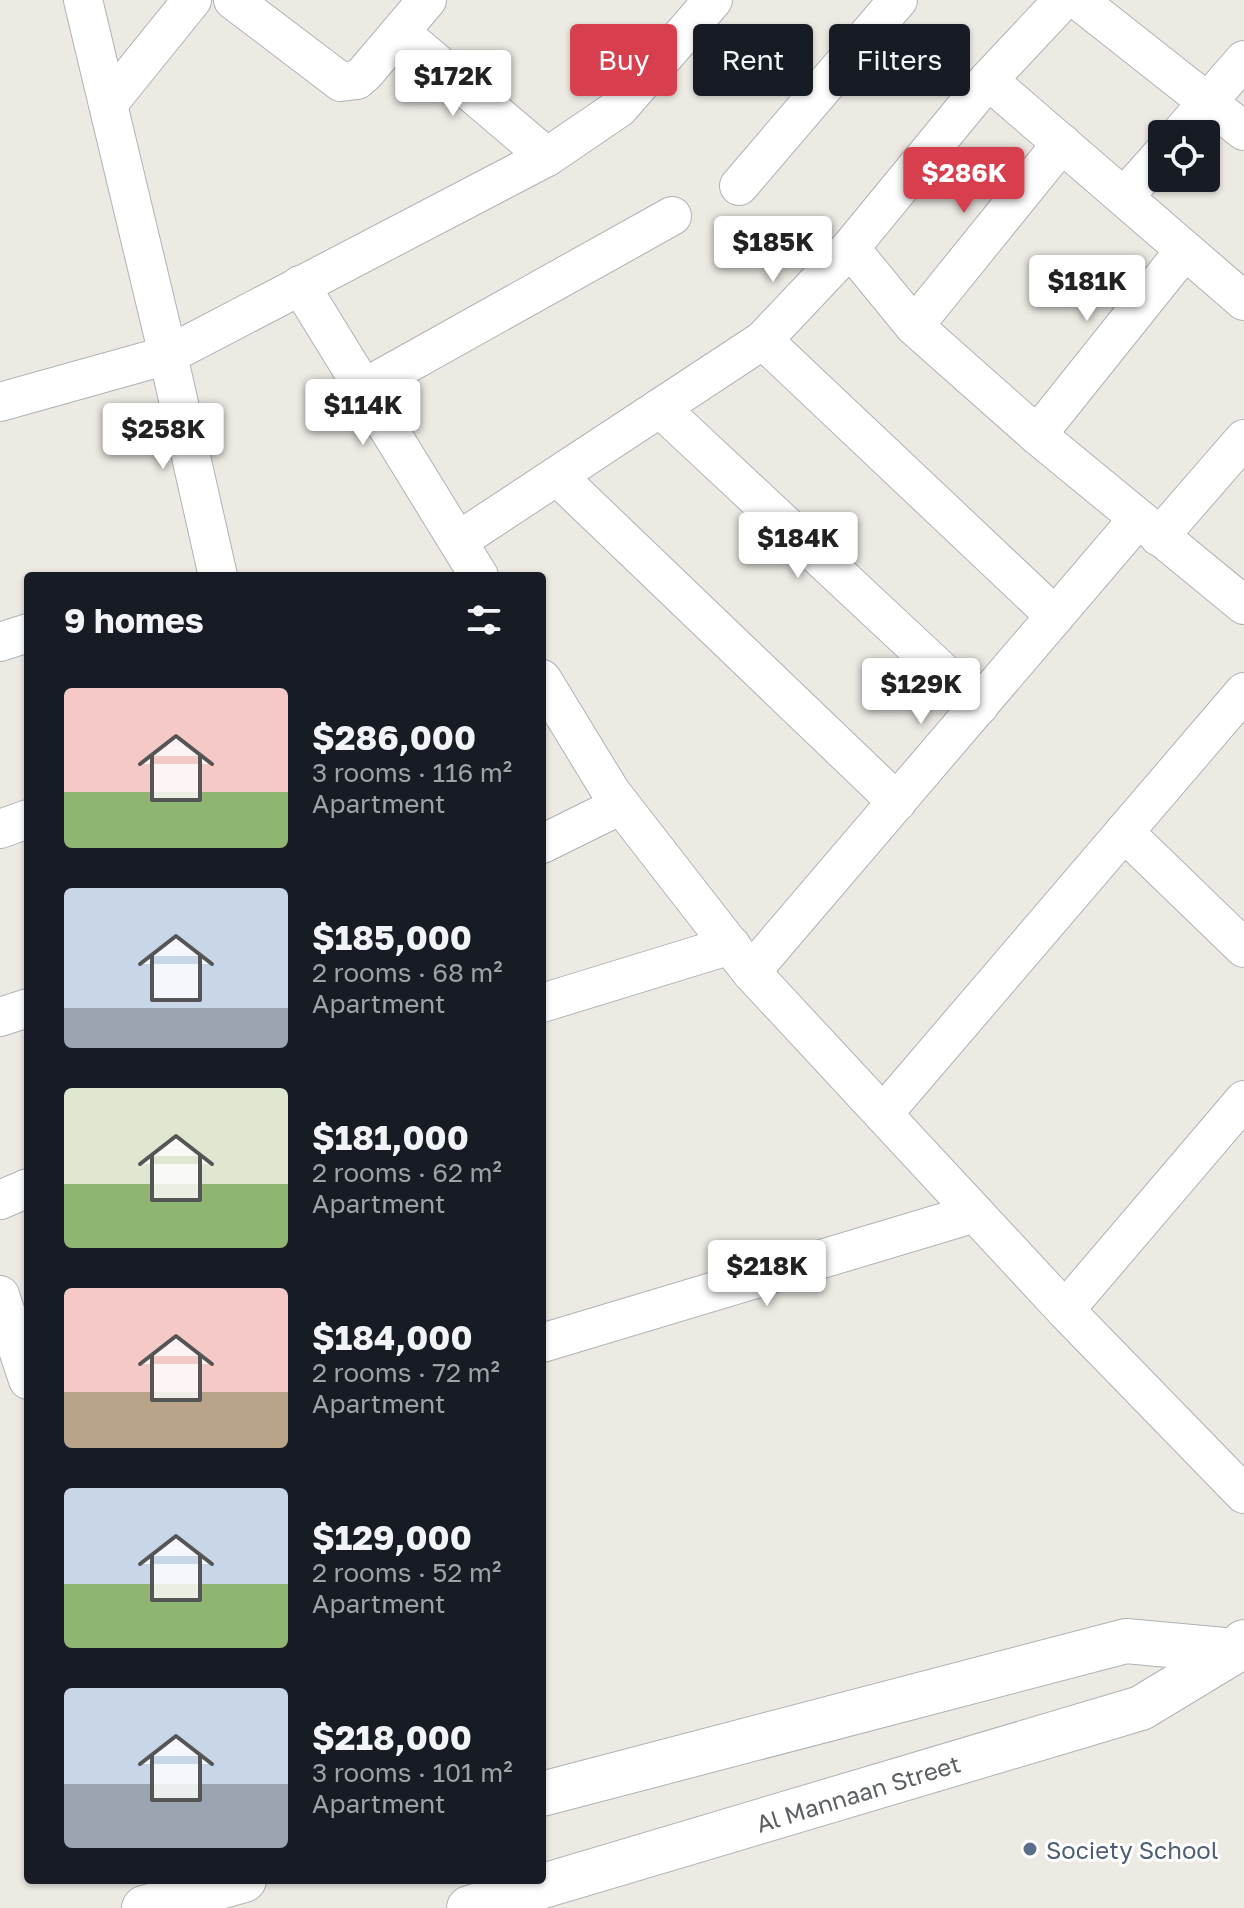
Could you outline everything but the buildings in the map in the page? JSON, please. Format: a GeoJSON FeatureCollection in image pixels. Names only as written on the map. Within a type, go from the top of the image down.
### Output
{"type":"FeatureCollection","features":[{"type":"Feature","properties":{"kind":"street"},"geometry":{"type":"LineString","coordinates":[[83,0],[168,355],[215,572]]}},
{"type":"Feature","properties":{"kind":"street"},"geometry":{"type":"LineString","coordinates":[[108,104],[192,0]]}},
{"type":"Feature","properties":{"kind":"street"},"geometry":{"type":"LineString","coordinates":[[233,0],[341,82],[357,80],[365,73],[427,0]]}},
{"type":"Feature","properties":{"kind":"street"},"geometry":{"type":"LineString","coordinates":[[0,402],[168,355],[547,157],[619,108],[713,0]]}},
{"type":"Feature","properties":{"kind":"street"},"geometry":{"type":"LineString","coordinates":[[739,186],[898,0]]}},
{"type":"Feature","properties":{"kind":"street"},"geometry":{"type":"LineString","coordinates":[[458,541],[763,340],[850,248],[988,80],[1063,0]]}},
{"type":"Feature","properties":{"kind":"street"},"geometry":{"type":"LineString","coordinates":[[1078,0],[1244,131]]}},
{"type":"Feature","properties":{"kind":"street"},"geometry":{"type":"LineString","coordinates":[[400,32],[547,157]]}},
{"type":"Feature","properties":{"kind":"street"},"geometry":{"type":"LineString","coordinates":[[1192,120],[1244,60]]}},
{"type":"Feature","properties":{"kind":"street"},"geometry":{"type":"LineString","coordinates":[[988,80],[1244,301]]}},
{"type":"Feature","properties":{"kind":"street"},"geometry":{"type":"LineString","coordinates":[[914,326],[1062,143]]}},
{"type":"Feature","properties":{"kind":"street"},"geometry":{"type":"LineString","coordinates":[[1124,197],[1148,170]]}},
{"type":"Feature","properties":{"kind":"street"},"geometry":{"type":"LineString","coordinates":[[364,388],[672,216]]}},
{"type":"Feature","properties":{"kind":"street"},"geometry":{"type":"LineString","coordinates":[[850,248],[914,326],[1037,435],[1244,605]]}},
{"type":"Feature","properties":{"kind":"street"},"geometry":{"type":"LineString","coordinates":[[1037,435],[1185,250]]}},
{"type":"Feature","properties":{"kind":"street"},"geometry":{"type":"LineString","coordinates":[[300,285],[477,572]]}},
{"type":"Feature","properties":{"kind":"street"},"geometry":{"type":"LineString","coordinates":[[763,340],[1055,616]]}},
{"type":"Feature","properties":{"kind":"street"},"geometry":{"type":"LineString","coordinates":[[660,408],[979,706]]}},
{"type":"Feature","properties":{"kind":"street"},"geometry":{"type":"LineString","coordinates":[[546,1002],[741,958],[897,802],[1055,616],[1244,439]]}},
{"type":"Feature","properties":{"kind":"street"},"geometry":{"type":"LineString","coordinates":[[557,476],[897,802]]}},
{"type":"Feature","properties":{"kind":"street"},"geometry":{"type":"LineString","coordinates":[[0,642],[24,634]]}},
{"type":"Feature","properties":{"kind":"street"},"geometry":{"type":"LineString","coordinates":[[546,685],[621,805],[741,958],[1065,1310],[1244,1494]]}},
{"type":"Feature","properties":{"kind":"street"},"geometry":{"type":"LineString","coordinates":[[883,1114],[1244,692]]}},
{"type":"Feature","properties":{"kind":"street"},"geometry":{"type":"LineString","coordinates":[[546,842],[621,805]]}},
{"type":"Feature","properties":{"kind":"street"},"geometry":{"type":"LineString","coordinates":[[0,829],[24,820]]}},
{"type":"Feature","properties":{"kind":"street"},"geometry":{"type":"LineString","coordinates":[[1124,832],[1244,948]]}},
{"type":"Feature","properties":{"kind":"street"},"geometry":{"type":"LineString","coordinates":[[0,1017],[24,1009]]}},
{"type":"Feature","properties":{"kind":"street"},"geometry":{"type":"LineString","coordinates":[[1065,1310],[1244,1100]]}},
{"type":"Feature","properties":{"kind":"street"},"geometry":{"type":"LineString","coordinates":[[0,1200],[24,1190]]}},
{"type":"Feature","properties":{"kind":"street"},"geometry":{"type":"LineString","coordinates":[[546,1342],[975,1213]]}},
{"type":"Feature","properties":{"kind":"street"},"geometry":{"type":"LineString","coordinates":[[0,1295],[24,1361]]}},
{"type":"Feature","properties":{"kind":"street"},"geometry":{"type":"LineString","coordinates":[[546,1793],[1126,1641],[1239,1646]]}},
{"type":"Feature","properties":{"kind":"street","name":"Al Mannaan Street"},"geometry":{"type":"LineString","coordinates":[[546,1881],[1141,1708],[1239,1646]]}},
{"type":"Feature","properties":{"kind":"street"},"geometry":{"type":"LineString","coordinates":[[144,1908],[195,1887],[216,1884]]}},
{"type":"Feature","properties":{"kind":"street","name":"Al Mannaan Street"},"geometry":{"type":"LineString","coordinates":[[469,1908],[537,1884]]}},
{"type":"Feature","properties":{"kind":"place","name":"Society School"},"geometry":{"type":"Point","coordinates":[1030,1849]}}]}
